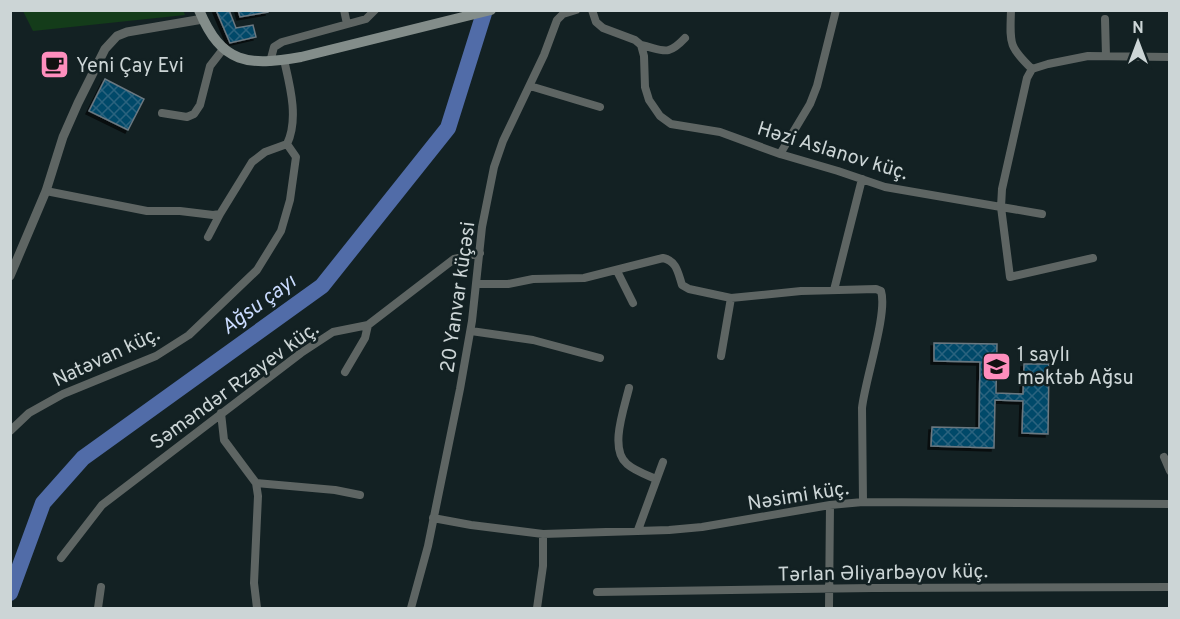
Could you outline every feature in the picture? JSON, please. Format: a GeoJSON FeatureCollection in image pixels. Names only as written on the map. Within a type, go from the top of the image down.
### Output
{"type":"FeatureCollection","features":[{"type":"Feature","properties":{"kind":"main road"},"geometry":{"type":"LineString","coordinates":[[201,15],[213,38],[237,58],[253,62],[270,62],[491,10]]}},
{"type":"Feature","properties":{"kind":"street"},"geometry":{"type":"LineString","coordinates":[[344,10],[347,24]]}},
{"type":"Feature","properties":{"kind":"street"},"geometry":{"type":"LineString","coordinates":[[270,62],[274,47],[282,42],[366,18],[375,10]]}},
{"type":"Feature","properties":{"kind":"street","name":"20 Yanvar küçəsi"},"geometry":{"type":"LineString","coordinates":[[411,609],[434,518],[471,331],[482,227],[494,167],[557,20],[564,14],[576,10]]}},
{"type":"Feature","properties":{"kind":"street"},"geometry":{"type":"LineString","coordinates":[[592,10],[596,22],[603,28],[635,40],[641,45],[668,51],[675,49],[685,38]]}},
{"type":"Feature","properties":{"kind":"street"},"geometry":{"type":"LineString","coordinates":[[780,154],[810,104],[817,87],[836,10]]}},
{"type":"Feature","properties":{"kind":"street"},"geometry":{"type":"LineString","coordinates":[[1011,10],[1011,45],[1016,54],[1032,69]]}},
{"type":"Feature","properties":{"kind":"street"},"geometry":{"type":"LineString","coordinates":[[10,276],[45,191],[63,137],[105,49],[117,36],[127,32],[201,15]]}},
{"type":"Feature","properties":{"kind":"street"},"geometry":{"type":"LineString","coordinates":[[1105,19],[1106,56]]}},
{"type":"Feature","properties":{"kind":"street","name":"Həzi Aslanov küç."},"geometry":{"type":"LineString","coordinates":[[641,45],[644,56],[645,87],[649,99],[660,116],[671,124],[720,132],[780,154],[885,187],[1042,214]]}},
{"type":"Feature","properties":{"kind":"street"},"geometry":{"type":"LineString","coordinates":[[162,113],[187,117],[194,114],[200,105],[210,66],[224,48]]}},
{"type":"Feature","properties":{"kind":"street"},"geometry":{"type":"LineString","coordinates":[[1093,258],[1010,277],[1001,207],[1002,189],[1027,78],[1032,69],[1088,56],[1170,57]]}},
{"type":"Feature","properties":{"kind":"street"},"geometry":{"type":"LineString","coordinates":[[208,237],[252,162],[265,152],[287,144],[291,136],[292,102],[284,60]]}},
{"type":"Feature","properties":{"kind":"street"},"geometry":{"type":"LineString","coordinates":[[530,86],[600,107]]}},
{"type":"Feature","properties":{"kind":"street","name":"Natəvan küç."},"geometry":{"type":"LineString","coordinates":[[10,432],[29,413],[63,394],[156,356],[189,335],[257,270],[281,231],[290,200],[296,157],[287,144]]}},
{"type":"Feature","properties":{"kind":"street"},"geometry":{"type":"LineString","coordinates":[[834,290],[862,179]]}},
{"type":"Feature","properties":{"kind":"street"},"geometry":{"type":"LineString","coordinates":[[45,191],[147,211],[220,214]]}},
{"type":"Feature","properties":{"kind":"street","name":"Səməndər Rzayev küç."},"geometry":{"type":"LineString","coordinates":[[61,558],[102,505],[301,353],[333,332],[368,325],[454,259],[480,253]]}},
{"type":"Feature","properties":{"kind":"street"},"geometry":{"type":"LineString","coordinates":[[477,284],[508,284],[533,279],[584,278],[663,258],[675,264],[682,285],[689,290],[731,298],[834,290],[876,289],[881,291],[883,297],[862,408],[863,502]]}},
{"type":"Feature","properties":{"kind":"street"},"geometry":{"type":"LineString","coordinates":[[617,271],[633,303]]}},
{"type":"Feature","properties":{"kind":"street"},"geometry":{"type":"LineString","coordinates":[[721,356],[731,298]]}},
{"type":"Feature","properties":{"kind":"street"},"geometry":{"type":"LineString","coordinates":[[345,372],[365,338],[368,325]]}},
{"type":"Feature","properties":{"kind":"street"},"geometry":{"type":"LineString","coordinates":[[471,331],[533,340],[600,358]]}},
{"type":"Feature","properties":{"kind":"street"},"geometry":{"type":"LineString","coordinates":[[629,388],[618,438],[618,452],[627,464],[657,479]]}},
{"type":"Feature","properties":{"kind":"street"},"geometry":{"type":"LineString","coordinates":[[221,413],[224,440],[256,483],[258,495],[254,583],[256,609]]}},
{"type":"Feature","properties":{"kind":"street"},"geometry":{"type":"LineString","coordinates":[[1164,457],[1170,471]]}},
{"type":"Feature","properties":{"kind":"street"},"geometry":{"type":"LineString","coordinates":[[638,530],[663,462]]}},
{"type":"Feature","properties":{"kind":"street"},"geometry":{"type":"LineString","coordinates":[[256,483],[335,490],[360,495]]}},
{"type":"Feature","properties":{"kind":"street","name":"Nəsimi küç."},"geometry":{"type":"LineString","coordinates":[[434,518],[543,534],[702,527],[830,505],[863,502],[1170,504]]}},
{"type":"Feature","properties":{"kind":"street"},"geometry":{"type":"LineString","coordinates":[[829,609],[830,505]]}},
{"type":"Feature","properties":{"kind":"street"},"geometry":{"type":"LineString","coordinates":[[537,609],[543,566],[543,534]]}},
{"type":"Feature","properties":{"kind":"street"},"geometry":{"type":"LineString","coordinates":[[98,609],[101,587]]}},
{"type":"Feature","properties":{"kind":"street","name":"Tərlan Əliyarbəyov küç."},"geometry":{"type":"LineString","coordinates":[[597,592],[1170,587]]}},
{"type":"Feature","properties":{"kind":"green space"},"geometry":{"type":"Polygon","coordinates":[[[183,10],[185,15],[33,31],[23,11],[183,10]]]}},
{"type":"Feature","properties":{"kind":"building"},"geometry":{"type":"Polygon","coordinates":[[[216,10],[229,10],[236,28],[253,25],[256,37],[230,43],[216,10]]]}},
{"type":"Feature","properties":{"kind":"building"},"geometry":{"type":"Polygon","coordinates":[[[238,10],[268,10],[268,12],[240,17],[238,10]]]}},
{"type":"Feature","properties":{"kind":"building"},"geometry":{"type":"Polygon","coordinates":[[[105,79],[144,99],[128,130],[89,111],[105,79]]]}},
{"type":"Feature","properties":{"kind":"building"},"geometry":{"type":"Polygon","coordinates":[[[934,343],[997,344],[996,393],[1023,394],[1024,364],[1049,364],[1048,434],[1022,433],[1023,401],[995,400],[994,448],[931,446],[932,427],[979,428],[980,362],[934,361],[934,343]]]}},
{"type":"Feature","properties":{"kind":"waterway","name":"Ağsu çayı"},"geometry":{"type":"LineString","coordinates":[[10,593],[43,503],[83,458],[322,286],[448,128],[485,10]]}},
{"type":"Feature","properties":{"kind":"place","name":"Yeni Çay Evi"},"geometry":{"type":"Point","coordinates":[55,65]}},
{"type":"Feature","properties":{"kind":"place","name":"1 saylı məktəb Ağsu"},"geometry":{"type":"Point","coordinates":[996,366]}}]}
